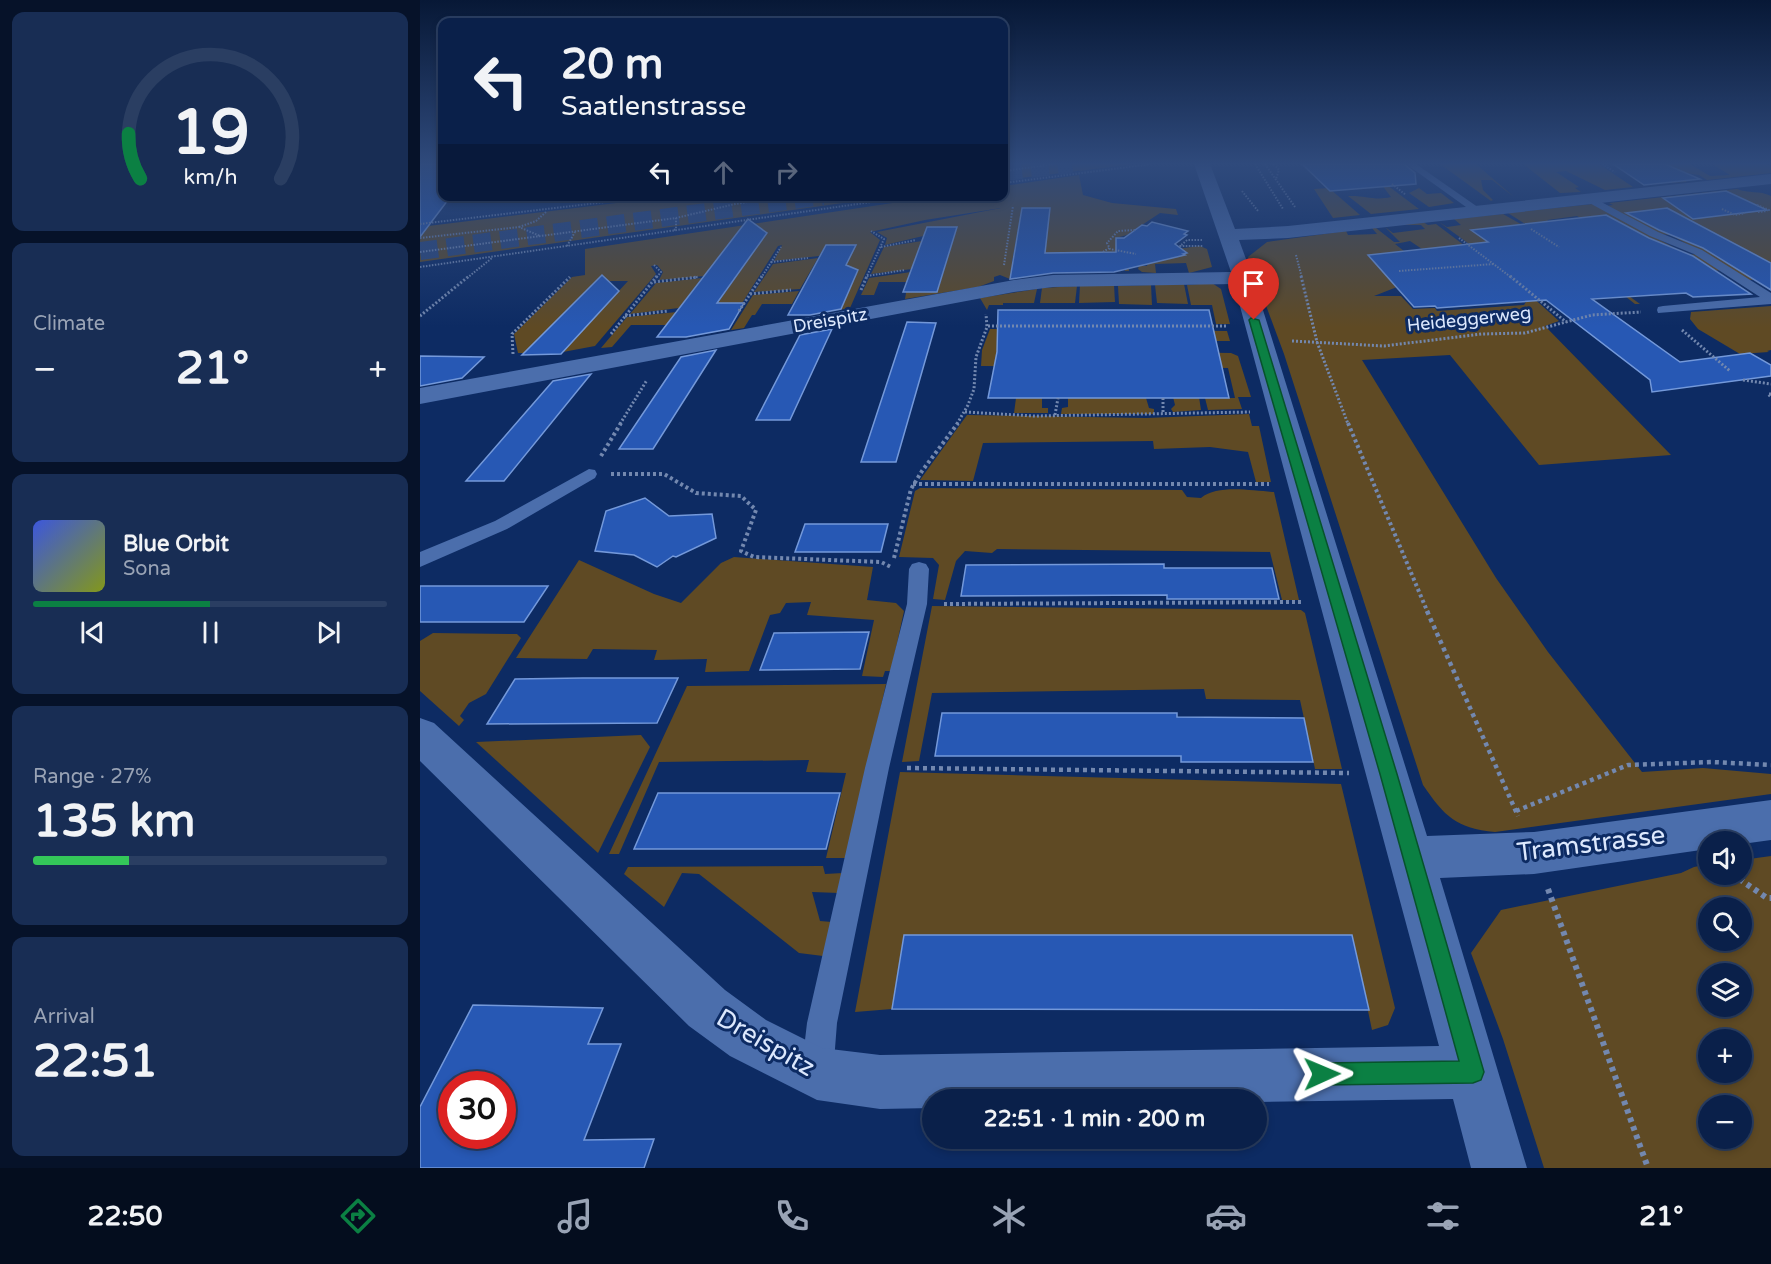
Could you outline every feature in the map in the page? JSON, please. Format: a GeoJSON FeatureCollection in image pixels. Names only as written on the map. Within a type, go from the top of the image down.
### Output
{"type":"FeatureCollection","features":[{"type":"Feature","properties":{"kind":"street"},"geometry":{"type":"LineString","coordinates":[[1213,219],[1217,240],[1243,278],[1499,1168]]}},
{"type":"Feature","properties":{"kind":"street"},"geometry":{"type":"LineString","coordinates":[[1217,240],[1398,219]]}},
{"type":"Feature","properties":{"kind":"street","name":"Dreispitz"},"geometry":{"type":"LineString","coordinates":[[420,396],[1014,286],[1053,281],[1243,278]]}},
{"type":"Feature","properties":{"kind":"street","name":"Dreispitz"},"geometry":{"type":"LineString","coordinates":[[420,735],[707,1008],[748,1038],[817,1074],[880,1082],[1473,1072]]}},
{"type":"Feature","properties":{"kind":"street","name":"Tramstrasse"},"geometry":{"type":"LineString","coordinates":[[1411,858],[1534,853],[1771,820]]}},
{"type":"Feature","properties":{"kind":"lane"},"geometry":{"type":"LineString","coordinates":[[1625,219],[1653,234],[1698,252],[1744,280],[1771,300]]}},
{"type":"Feature","properties":{"kind":"lane"},"geometry":{"type":"LineString","coordinates":[[1663,310],[1771,300]]}},
{"type":"Feature","properties":{"kind":"lane"},"geometry":{"type":"LineString","coordinates":[[420,560],[501,525],[589,474]]}},
{"type":"Feature","properties":{"kind":"lane"},"geometry":{"type":"LineString","coordinates":[[817,1074],[822,1023],[877,768],[917,604],[919,569]]}},
{"type":"Feature","properties":{"kind":"path"},"geometry":{"type":"LineString","coordinates":[[420,224],[468,219]]}},
{"type":"Feature","properties":{"kind":"path"},"geometry":{"type":"LineString","coordinates":[[420,238],[519,227],[538,219]]}},
{"type":"Feature","properties":{"kind":"path"},"geometry":{"type":"LineString","coordinates":[[420,252],[672,219]]}},
{"type":"Feature","properties":{"kind":"path"},"geometry":{"type":"LineString","coordinates":[[609,241],[609,239],[676,229],[676,219]]}},
{"type":"Feature","properties":{"kind":"path"},"geometry":{"type":"LineString","coordinates":[[420,266],[761,219]]}},
{"type":"Feature","properties":{"kind":"path"},"geometry":{"type":"LineString","coordinates":[[1005,273],[1003,262],[1011,219]]}},
{"type":"Feature","properties":{"kind":"path"},"geometry":{"type":"LineString","coordinates":[[1432,219],[1495,264],[1566,322]]}},
{"type":"Feature","properties":{"kind":"path"},"geometry":{"type":"LineString","coordinates":[[519,227],[541,236]]}},
{"type":"Feature","properties":{"kind":"path"},"geometry":{"type":"LineString","coordinates":[[1109,248],[1107,243],[1115,232],[1122,229],[1135,230]]}},
{"type":"Feature","properties":{"kind":"path"},"geometry":{"type":"LineString","coordinates":[[859,294],[884,239],[871,231]]}},
{"type":"Feature","properties":{"kind":"path"},"geometry":{"type":"LineString","coordinates":[[420,266],[569,245],[575,232]]}},
{"type":"Feature","properties":{"kind":"path"},"geometry":{"type":"LineString","coordinates":[[881,247],[916,240]]}},
{"type":"Feature","properties":{"kind":"path"},"geometry":{"type":"LineString","coordinates":[[1187,240],[1217,240],[1180,246],[1187,240]]}},
{"type":"Feature","properties":{"kind":"path"},"geometry":{"type":"LineString","coordinates":[[737,314],[781,247]]}},
{"type":"Feature","properties":{"kind":"path"},"geometry":{"type":"LineString","coordinates":[[1103,252],[1102,250],[1109,248],[1139,254]]}},
{"type":"Feature","properties":{"kind":"path"},"geometry":{"type":"LineString","coordinates":[[1295,250],[1317,342],[1413,579],[1534,853],[1648,1168]]}},
{"type":"Feature","properties":{"kind":"path"},"geometry":{"type":"LineString","coordinates":[[420,316],[492,257]]}},
{"type":"Feature","properties":{"kind":"path"},"geometry":{"type":"LineString","coordinates":[[771,262],[808,258]]}},
{"type":"Feature","properties":{"kind":"path"},"geometry":{"type":"LineString","coordinates":[[1399,271],[1495,264]]}},
{"type":"Feature","properties":{"kind":"path"},"geometry":{"type":"LineString","coordinates":[[605,341],[661,272],[654,265]]}},
{"type":"Feature","properties":{"kind":"path"},"geometry":{"type":"LineString","coordinates":[[867,276],[904,270]]}},
{"type":"Feature","properties":{"kind":"path"},"geometry":{"type":"LineString","coordinates":[[513,356],[512,334],[570,277]]}},
{"type":"Feature","properties":{"kind":"path"},"geometry":{"type":"LineString","coordinates":[[654,282],[698,277]]}},
{"type":"Feature","properties":{"kind":"path"},"geometry":{"type":"LineString","coordinates":[[750,294],[791,290]]}},
{"type":"Feature","properties":{"kind":"path"},"geometry":{"type":"LineString","coordinates":[[1663,310],[1685,333],[1730,371]]}},
{"type":"Feature","properties":{"kind":"path","name":"Heideggerweg"},"geometry":{"type":"LineString","coordinates":[[1286,341],[1384,346],[1482,334],[1525,333],[1592,315],[1663,310]]}},
{"type":"Feature","properties":{"kind":"path"},"geometry":{"type":"LineString","coordinates":[[625,316],[668,311]]}},
{"type":"Feature","properties":{"kind":"path"},"geometry":{"type":"LineString","coordinates":[[891,567],[913,484],[965,412],[974,392],[975,361],[979,346],[987,337],[988,326],[985,313]]}},
{"type":"Feature","properties":{"kind":"path"},"geometry":{"type":"LineString","coordinates":[[988,326],[1236,326]]}},
{"type":"Feature","properties":{"kind":"path"},"geometry":{"type":"LineString","coordinates":[[589,474],[649,378]]}},
{"type":"Feature","properties":{"kind":"path"},"geometry":{"type":"LineString","coordinates":[[1743,380],[1771,384]]}},
{"type":"Feature","properties":{"kind":"path"},"geometry":{"type":"LineString","coordinates":[[1055,415],[1058,398]]}},
{"type":"Feature","properties":{"kind":"path"},"geometry":{"type":"LineString","coordinates":[[1163,398],[1163,414]]}},
{"type":"Feature","properties":{"kind":"path"},"geometry":{"type":"LineString","coordinates":[[965,412],[1055,415],[1252,412]]}},
{"type":"Feature","properties":{"kind":"path"},"geometry":{"type":"LineString","coordinates":[[589,474],[664,474],[696,493],[741,496],[756,510],[741,551],[754,557],[881,562],[891,567],[919,569]]}},
{"type":"Feature","properties":{"kind":"path"},"geometry":{"type":"LineString","coordinates":[[913,484],[1269,484]]}},
{"type":"Feature","properties":{"kind":"path"},"geometry":{"type":"LineString","coordinates":[[917,604],[1312,602]]}},
{"type":"Feature","properties":{"kind":"path"},"geometry":{"type":"LineString","coordinates":[[1516,811],[1628,765],[1712,762],[1771,765]]}},
{"type":"Feature","properties":{"kind":"path"},"geometry":{"type":"LineString","coordinates":[[877,768],[1356,773]]}},
{"type":"Feature","properties":{"kind":"path"},"geometry":{"type":"LineString","coordinates":[[1748,885],[1770,900]]}},
{"type":"Feature","properties":{"kind":"shaded area"},"geometry":{"type":"Polygon","coordinates":[[[490,219],[732,219],[420,262],[420,227],[490,219]]]}},
{"type":"Feature","properties":{"kind":"shaded area"},"geometry":{"type":"Polygon","coordinates":[[[789,219],[934,219],[870,232],[880,240],[850,308],[838,310],[840,307],[826,306],[856,245],[826,245],[819,256],[774,261],[782,245],[778,246],[729,324],[701,327],[746,263],[705,276],[659,280],[663,272],[657,265],[651,266],[656,274],[595,346],[563,352],[628,281],[596,281],[524,353],[518,353],[514,334],[572,277],[585,275],[585,249],[789,219]]]}},
{"type":"Feature","properties":{"kind":"shaded area"},"geometry":{"type":"Polygon","coordinates":[[[947,219],[1020,219],[1012,262],[1014,269],[1010,279],[1000,275],[994,277],[994,281],[978,287],[905,299],[907,287],[939,287],[957,228],[885,245],[887,238],[877,232],[947,219]]]}},
{"type":"Feature","properties":{"kind":"shaded area"},"geometry":{"type":"Polygon","coordinates":[[[1049,219],[1152,219],[1127,235],[1116,238],[1117,248],[1128,259],[1129,271],[1125,271],[1123,262],[1044,262],[1049,219]]]}},
{"type":"Feature","properties":{"kind":"shaded area"},"geometry":{"type":"Polygon","coordinates":[[[1454,219],[1511,219],[1560,246],[1517,219],[1558,219],[1547,220],[1564,231],[1595,227],[1581,219],[1620,219],[1688,255],[1698,254],[1725,270],[1707,271],[1618,288],[1640,304],[1635,304],[1587,266],[1509,273],[1439,222],[1447,227],[1461,225],[1454,219]]]}},
{"type":"Feature","properties":{"kind":"shaded area"},"geometry":{"type":"Polygon","coordinates":[[[1629,219],[1771,219],[1771,278],[1749,280],[1671,235],[1658,234],[1629,219]]]}},
{"type":"Feature","properties":{"kind":"shaded area"},"geometry":{"type":"Polygon","coordinates":[[[1423,222],[1428,225],[1436,224],[1485,261],[1422,249],[1410,241],[1395,244],[1404,251],[1368,256],[1380,267],[1530,295],[1559,321],[1545,326],[1671,455],[1539,465],[1450,355],[1362,360],[1496,578],[1548,652],[1642,772],[1703,768],[1771,774],[1771,794],[1495,832],[1470,827],[1453,819],[1445,813],[1423,785],[1284,354],[1248,257],[1267,242],[1346,231],[1348,235],[1377,234],[1372,228],[1376,228],[1394,242],[1400,242],[1385,227],[1393,233],[1425,229],[1421,225],[1399,225],[1423,222]],[[1397,287],[1374,296],[1401,296],[1413,309],[1435,308],[1437,311],[1524,305],[1530,295],[1397,287]]]}},
{"type":"Feature","properties":{"kind":"shaded area"},"geometry":{"type":"Polygon","coordinates":[[[922,241],[912,269],[871,274],[884,247],[922,241]]]}},
{"type":"Feature","properties":{"kind":"shaded area"},"geometry":{"type":"Polygon","coordinates":[[[1200,246],[1207,249],[1212,267],[1189,273],[1186,263],[1155,264],[1156,273],[1142,272],[1138,269],[1139,266],[1147,266],[1148,262],[1186,253],[1176,249],[1200,246]]]}},
{"type":"Feature","properties":{"kind":"shaded area"},"geometry":{"type":"Polygon","coordinates":[[[818,258],[800,289],[754,292],[773,264],[818,258]]]}},
{"type":"Feature","properties":{"kind":"shaded area"},"geometry":{"type":"Polygon","coordinates":[[[911,272],[907,282],[879,282],[874,295],[861,295],[869,278],[911,272]]]}},
{"type":"Feature","properties":{"kind":"shaded area"},"geometry":{"type":"Polygon","coordinates":[[[702,278],[679,308],[630,314],[656,283],[702,278]]]}},
{"type":"Feature","properties":{"kind":"shaded area"},"geometry":{"type":"Polygon","coordinates":[[[1212,283],[1221,289],[1230,324],[1216,324],[1212,305],[1191,305],[1187,285],[1212,283]]]}},
{"type":"Feature","properties":{"kind":"shaded area"},"geometry":{"type":"Polygon","coordinates":[[[1184,284],[1188,304],[1157,303],[1155,285],[1184,284]]]}},
{"type":"Feature","properties":{"kind":"shaded area"},"geometry":{"type":"Polygon","coordinates":[[[1080,285],[1114,285],[1115,302],[1079,303],[1080,285]]]}},
{"type":"Feature","properties":{"kind":"shaded area"},"geometry":{"type":"Polygon","coordinates":[[[1151,285],[1152,305],[1119,304],[1118,286],[1151,285]]]}},
{"type":"Feature","properties":{"kind":"shaded area"},"geometry":{"type":"Polygon","coordinates":[[[1077,286],[1075,303],[1040,303],[1042,288],[1077,286]]]}},
{"type":"Feature","properties":{"kind":"shaded area"},"geometry":{"type":"Polygon","coordinates":[[[1037,289],[1034,303],[989,305],[987,310],[980,298],[1037,289]]]}},
{"type":"Feature","properties":{"kind":"shaded area"},"geometry":{"type":"Polygon","coordinates":[[[799,291],[792,304],[762,304],[744,328],[731,330],[753,295],[799,291]]]}},
{"type":"Feature","properties":{"kind":"shaded area"},"geometry":{"type":"Polygon","coordinates":[[[1771,306],[1771,350],[1767,351],[1769,352],[1740,354],[1698,329],[1690,319],[1691,312],[1771,306]]]}},
{"type":"Feature","properties":{"kind":"shaded area"},"geometry":{"type":"Polygon","coordinates":[[[677,312],[666,325],[631,325],[612,347],[601,348],[627,317],[677,312]]]}},
{"type":"Feature","properties":{"kind":"shaded area"},"geometry":{"type":"Polygon","coordinates":[[[990,329],[1227,331],[1230,341],[1161,341],[1163,352],[1231,353],[1238,356],[1251,397],[1238,397],[1242,409],[1208,410],[1205,398],[1235,398],[1228,368],[981,366],[982,350],[990,329]]]}},
{"type":"Feature","properties":{"kind":"shaded area"},"geometry":{"type":"Polygon","coordinates":[[[1042,397],[1042,408],[1048,408],[1048,413],[1014,413],[1016,398],[1042,397]]]}},
{"type":"Feature","properties":{"kind":"shaded area"},"geometry":{"type":"Polygon","coordinates":[[[1173,397],[1199,397],[1201,410],[1173,412],[1171,409],[1175,405],[1173,397]]]}},
{"type":"Feature","properties":{"kind":"shaded area"},"geometry":{"type":"Polygon","coordinates":[[[1068,398],[1146,398],[1149,408],[1154,409],[1154,414],[1061,414],[1062,408],[1068,407],[1068,398]]]}},
{"type":"Feature","properties":{"kind":"shaded area"},"geometry":{"type":"Polygon","coordinates":[[[1249,414],[1252,426],[1259,426],[1271,482],[1256,482],[1248,452],[1210,447],[1154,449],[1153,441],[983,443],[973,481],[920,480],[967,415],[1146,418],[1249,414]]]}},
{"type":"Feature","properties":{"kind":"shaded area"},"geometry":{"type":"Polygon","coordinates":[[[920,488],[1182,490],[1187,497],[1201,498],[1216,491],[1226,490],[1274,492],[1299,600],[1282,600],[1270,552],[997,549],[992,553],[965,551],[956,561],[945,600],[933,599],[939,565],[933,558],[899,557],[915,491],[920,488]]]}},
{"type":"Feature","properties":{"kind":"shaded area"},"geometry":{"type":"Polygon","coordinates":[[[734,557],[873,567],[867,600],[896,603],[904,611],[891,671],[885,671],[883,677],[862,676],[874,620],[807,615],[811,602],[786,603],[780,613],[770,615],[749,671],[705,672],[707,659],[654,660],[657,650],[593,649],[587,659],[516,658],[579,560],[654,594],[681,603],[721,563],[734,557]]]}},
{"type":"Feature","properties":{"kind":"shaded area"},"geometry":{"type":"Polygon","coordinates":[[[932,606],[1301,610],[1305,613],[1342,769],[1315,769],[1300,700],[1206,699],[1204,689],[932,693],[919,761],[902,762],[932,606]]]}},
{"type":"Feature","properties":{"kind":"shaded area"},"geometry":{"type":"Polygon","coordinates":[[[433,633],[517,634],[521,638],[486,694],[469,703],[460,716],[464,720],[459,726],[420,691],[420,641],[433,633]]]}},
{"type":"Feature","properties":{"kind":"shaded area"},"geometry":{"type":"Polygon","coordinates":[[[886,684],[847,858],[826,858],[846,773],[806,772],[809,760],[659,762],[619,854],[609,854],[687,686],[886,684]]]}},
{"type":"Feature","properties":{"kind":"shaded area"},"geometry":{"type":"Polygon","coordinates":[[[641,735],[650,747],[598,853],[476,742],[641,735]]]}},
{"type":"Feature","properties":{"kind":"shaded area"},"geometry":{"type":"Polygon","coordinates":[[[900,772],[1341,784],[1395,1008],[1388,1025],[1372,1030],[1352,935],[904,935],[892,1009],[855,1012],[900,772]]]}},
{"type":"Feature","properties":{"kind":"shaded area"},"geometry":{"type":"Polygon","coordinates":[[[1771,856],[1771,1168],[1544,1168],[1503,1039],[1471,953],[1501,910],[1681,873],[1698,866],[1698,885],[1752,885],[1752,859],[1771,856]]]}},
{"type":"Feature","properties":{"kind":"shaded area"},"geometry":{"type":"Polygon","coordinates":[[[823,866],[825,874],[843,873],[839,893],[812,892],[820,921],[832,922],[823,956],[799,953],[699,874],[682,873],[664,907],[624,874],[628,867],[823,866]]]}},
{"type":"Feature","properties":{"kind":"building"},"geometry":{"type":"Polygon","coordinates":[[[420,219],[434,219],[420,237],[420,219]]]}},
{"type":"Feature","properties":{"kind":"building"},"geometry":{"type":"Polygon","coordinates":[[[748,219],[767,233],[717,303],[744,303],[729,329],[686,337],[657,337],[748,219]]]}},
{"type":"Feature","properties":{"kind":"building"},"geometry":{"type":"Polygon","coordinates":[[[1020,219],[1049,219],[1045,253],[1116,252],[1116,238],[1124,238],[1142,225],[1147,226],[1152,222],[1188,231],[1184,234],[1187,235],[1175,244],[1187,253],[1183,254],[1185,255],[1114,272],[1053,273],[1010,279],[1020,219]]]}},
{"type":"Feature","properties":{"kind":"building"},"geometry":{"type":"Polygon","coordinates":[[[1574,219],[1613,219],[1649,238],[1693,256],[1751,294],[1693,297],[1686,293],[1592,299],[1680,362],[1750,353],[1771,365],[1771,376],[1652,392],[1650,380],[1546,300],[1437,308],[1435,306],[1414,307],[1368,255],[1488,242],[1471,230],[1574,219]]]}},
{"type":"Feature","properties":{"kind":"building"},"geometry":{"type":"Polygon","coordinates":[[[1637,219],[1687,219],[1771,263],[1771,290],[1703,248],[1637,219]]]}},
{"type":"Feature","properties":{"kind":"building"},"geometry":{"type":"Polygon","coordinates":[[[927,227],[957,227],[937,292],[903,292],[927,227]]]}},
{"type":"Feature","properties":{"kind":"building"},"geometry":{"type":"Polygon","coordinates":[[[826,245],[856,245],[846,265],[858,270],[841,309],[810,315],[788,315],[826,245]]]}},
{"type":"Feature","properties":{"kind":"building"},"geometry":{"type":"Polygon","coordinates":[[[602,275],[619,291],[561,354],[522,355],[602,275]]]}},
{"type":"Feature","properties":{"kind":"building"},"geometry":{"type":"Polygon","coordinates":[[[998,310],[1209,310],[1229,398],[988,398],[997,352],[998,310]]]}},
{"type":"Feature","properties":{"kind":"building"},"geometry":{"type":"Polygon","coordinates":[[[907,322],[936,323],[896,462],[861,462],[907,322]]]}},
{"type":"Feature","properties":{"kind":"building"},"geometry":{"type":"Polygon","coordinates":[[[832,329],[790,420],[756,420],[800,335],[832,329]]]}},
{"type":"Feature","properties":{"kind":"building"},"geometry":{"type":"Polygon","coordinates":[[[716,350],[653,449],[619,449],[681,357],[716,350]]]}},
{"type":"Feature","properties":{"kind":"building"},"geometry":{"type":"Polygon","coordinates":[[[420,356],[484,357],[462,378],[420,386],[420,356]]]}},
{"type":"Feature","properties":{"kind":"building"},"geometry":{"type":"Polygon","coordinates":[[[591,374],[504,481],[466,481],[553,381],[591,374]]]}},
{"type":"Feature","properties":{"kind":"building"},"geometry":{"type":"Polygon","coordinates":[[[645,498],[669,516],[712,514],[716,538],[676,557],[673,556],[657,567],[634,555],[595,551],[606,511],[645,498]]]}},
{"type":"Feature","properties":{"kind":"building"},"geometry":{"type":"Polygon","coordinates":[[[805,524],[888,524],[881,552],[795,552],[805,524]]]}},
{"type":"Feature","properties":{"kind":"building"},"geometry":{"type":"Polygon","coordinates":[[[1164,564],[1164,568],[1272,568],[1279,599],[1167,599],[1167,595],[961,596],[966,565],[1164,564]]]}},
{"type":"Feature","properties":{"kind":"building"},"geometry":{"type":"Polygon","coordinates":[[[420,586],[548,586],[524,622],[420,622],[420,586]]]}},
{"type":"Feature","properties":{"kind":"building"},"geometry":{"type":"Polygon","coordinates":[[[869,632],[860,669],[760,670],[774,633],[869,632]]]}},
{"type":"Feature","properties":{"kind":"building"},"geometry":{"type":"Polygon","coordinates":[[[678,678],[657,723],[487,724],[515,679],[678,678]]]}},
{"type":"Feature","properties":{"kind":"building"},"geometry":{"type":"Polygon","coordinates":[[[942,713],[1177,713],[1177,717],[1304,718],[1313,762],[1181,762],[1181,756],[935,756],[942,713]]]}},
{"type":"Feature","properties":{"kind":"building"},"geometry":{"type":"Polygon","coordinates":[[[658,793],[840,793],[826,849],[634,849],[658,793]]]}},
{"type":"Feature","properties":{"kind":"building"},"geometry":{"type":"Polygon","coordinates":[[[904,935],[1352,935],[1369,1010],[892,1009],[904,935]]]}},
{"type":"Feature","properties":{"kind":"building"},"geometry":{"type":"Polygon","coordinates":[[[473,1005],[603,1008],[588,1044],[621,1044],[584,1140],[654,1139],[644,1168],[420,1168],[420,1107],[438,1072],[438,1149],[516,1149],[516,1071],[439,1071],[473,1005]]]}},
{"type":"Feature","properties":{"kind":"tunnel"},"geometry":{"type":"LineString","coordinates":[[420,251],[658,219]]}},
{"type":"Feature","properties":{"kind":"route"},"geometry":{"type":"LineString","coordinates":[[1254,320],[1473,1072],[1322,1074]]}}]}
